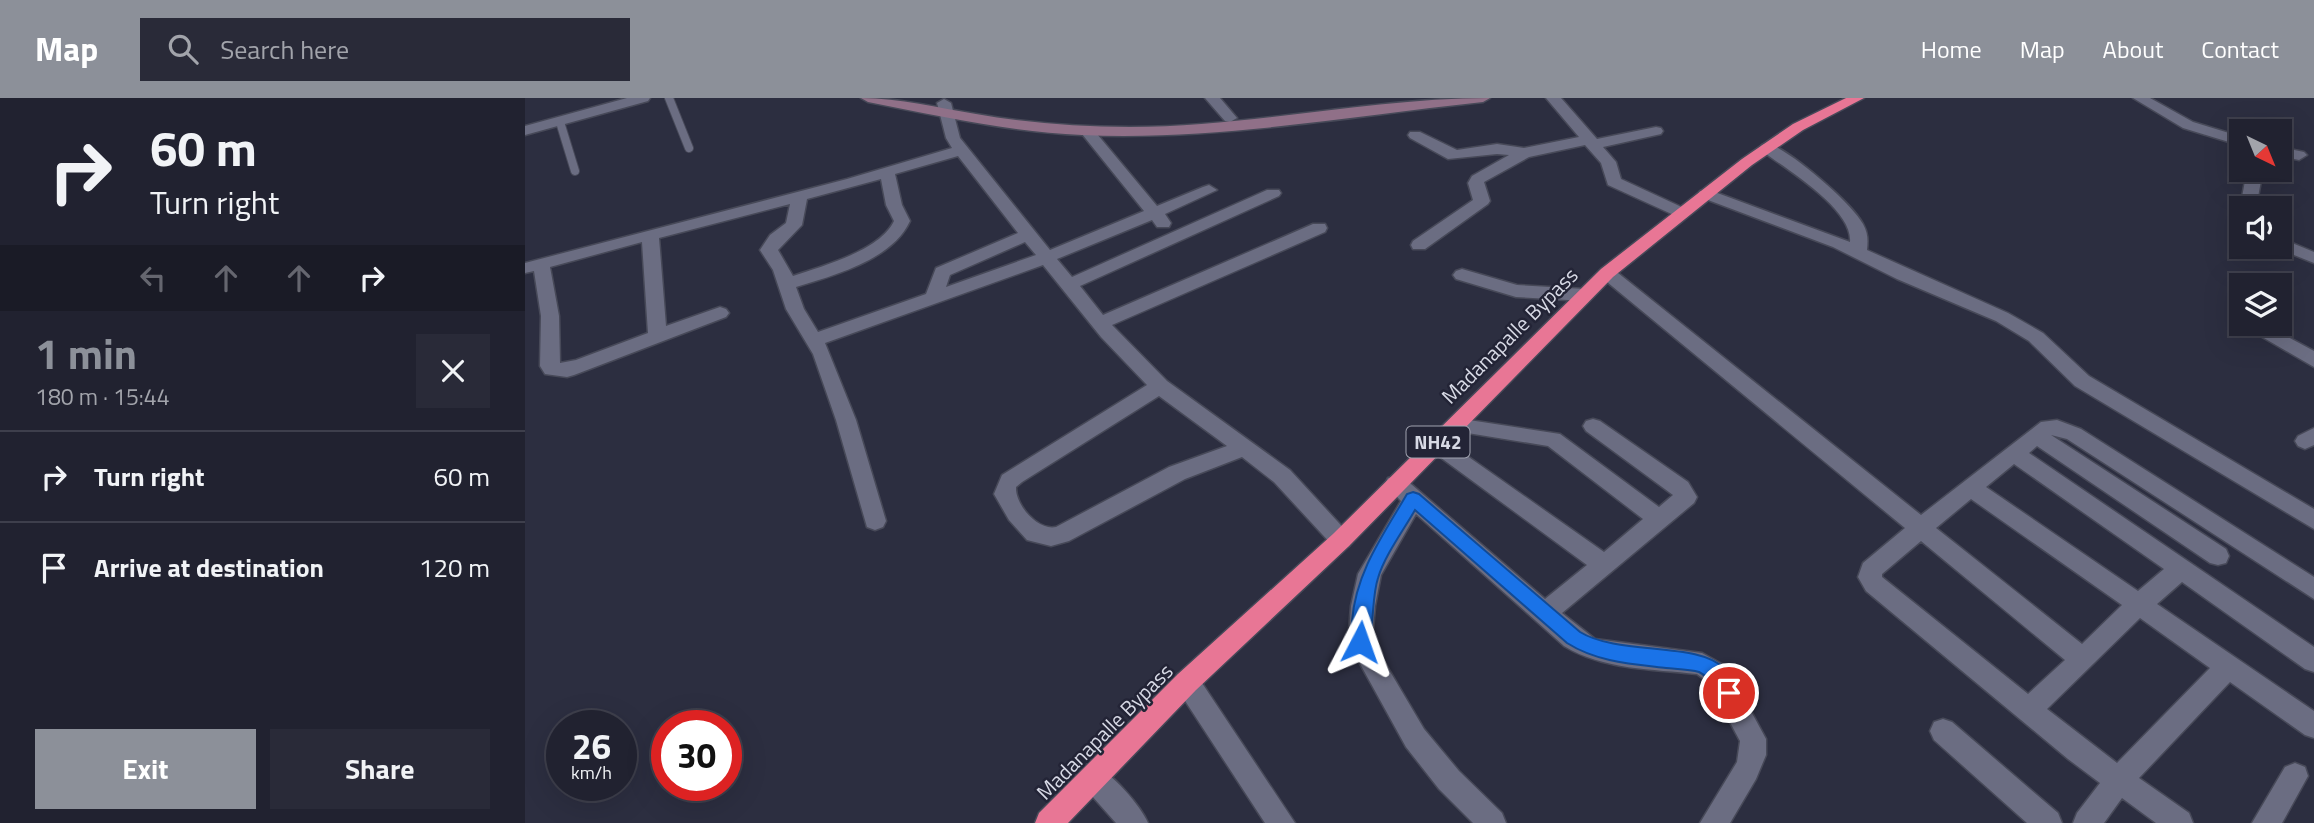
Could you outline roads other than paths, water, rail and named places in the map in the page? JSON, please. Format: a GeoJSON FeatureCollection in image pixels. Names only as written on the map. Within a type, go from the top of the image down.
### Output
{"type":"FeatureCollection","features":[{"type":"Feature","properties":{"kind":"highway","name":"Madanapalle Bypass"},"geometry":{"type":"LineString","coordinates":[[1049,823],[1188,682],[1341,540],[1405,492],[1436,444],[1607,274],[1767,148],[1832,103],[1857,98]]}},
{"type":"Feature","properties":{"kind":"street"},"geometry":{"type":"LineString","coordinates":[[525,131],[643,98]]}},
{"type":"Feature","properties":{"kind":"street"},"geometry":{"type":"LineString","coordinates":[[868,98],[1084,124],[1310,114]]}},
{"type":"Feature","properties":{"kind":"street"},"geometry":{"type":"LineString","coordinates":[[914,98],[1047,128],[1087,131],[1483,98]]}},
{"type":"Feature","properties":{"kind":"street"},"geometry":{"type":"LineString","coordinates":[[1212,98],[1230,118]]}},
{"type":"Feature","properties":{"kind":"street"},"geometry":{"type":"LineString","coordinates":[[1396,98],[1417,104]]}},
{"type":"Feature","properties":{"kind":"street"},"geometry":{"type":"LineString","coordinates":[[1553,98],[1608,162],[1610,176],[1621,188],[1682,213]]}},
{"type":"Feature","properties":{"kind":"street"},"geometry":{"type":"LineString","coordinates":[[2140,98],[2187,125],[2229,138]]}},
{"type":"Feature","properties":{"kind":"street"},"geometry":{"type":"LineString","coordinates":[[946,107],[953,138],[1100,323],[1160,386],[1282,475],[1341,540]]}},
{"type":"Feature","properties":{"kind":"street"},"geometry":{"type":"LineString","coordinates":[[1087,131],[1153,214],[1177,236]]}},
{"type":"Feature","properties":{"kind":"street"},"geometry":{"type":"LineString","coordinates":[[1415,135],[1448,154],[1457,155],[1497,149],[1524,153],[1656,131]]}},
{"type":"Feature","properties":{"kind":"street"},"geometry":{"type":"LineString","coordinates":[[1767,148],[1824,191],[1851,218],[1860,235],[1858,251]]}},
{"type":"Feature","properties":{"kind":"street"},"geometry":{"type":"LineString","coordinates":[[720,313],[567,370],[552,369],[550,316],[533,266],[962,150]]}},
{"type":"Feature","properties":{"kind":"street"},"geometry":{"type":"LineString","coordinates":[[1419,245],[1482,201],[1476,183],[1478,179],[1524,153]]}},
{"type":"Feature","properties":{"kind":"street"},"geometry":{"type":"LineString","coordinates":[[2293,154],[2299,155]]}},
{"type":"Feature","properties":{"kind":"street"},"geometry":{"type":"LineString","coordinates":[[786,284],[847,263],[897,232],[902,221],[894,205],[887,172]]}},
{"type":"Feature","properties":{"kind":"street"},"geometry":{"type":"LineString","coordinates":[[814,340],[1048,257],[1209,190]]}},
{"type":"Feature","properties":{"kind":"street"},"geometry":{"type":"LineString","coordinates":[[1070,284],[1272,193]]}},
{"type":"Feature","properties":{"kind":"street"},"geometry":{"type":"LineString","coordinates":[[1706,194],[1858,251],[1903,275],[2017,325],[2050,349],[2082,381],[2314,520]]}},
{"type":"Feature","properties":{"kind":"street"},"geometry":{"type":"LineString","coordinates":[[799,196],[794,225],[776,239],[769,250],[795,309],[814,340],[846,420],[876,521]]}},
{"type":"Feature","properties":{"kind":"street"},"geometry":{"type":"LineString","coordinates":[[1100,323],[1319,228]]}},
{"type":"Feature","properties":{"kind":"street"},"geometry":{"type":"LineString","coordinates":[[650,234],[658,336]]}},
{"type":"Feature","properties":{"kind":"street"},"geometry":{"type":"LineString","coordinates":[[935,298],[942,272],[1030,234]]}},
{"type":"Feature","properties":{"kind":"street"},"geometry":{"type":"LineString","coordinates":[[2292,248],[2314,258]]}},
{"type":"Feature","properties":{"kind":"street"},"geometry":{"type":"LineString","coordinates":[[1607,274],[2083,660]]}},
{"type":"Feature","properties":{"kind":"street"},"geometry":{"type":"LineString","coordinates":[[1462,275],[1516,290],[1585,295]]}},
{"type":"Feature","properties":{"kind":"street"},"geometry":{"type":"LineString","coordinates":[[2274,336],[2314,360]]}},
{"type":"Feature","properties":{"kind":"street"},"geometry":{"type":"LineString","coordinates":[[1160,386],[1014,476],[1006,484],[1006,498],[1035,535],[1042,539],[1061,535],[1177,473],[1244,448]]}},
{"type":"Feature","properties":{"kind":"street"},"geometry":{"type":"LineString","coordinates":[[1456,425],[1553,439],[1660,520]]}},
{"type":"Feature","properties":{"kind":"street"},"geometry":{"type":"LineString","coordinates":[[1545,613],[1683,501],[1685,493],[1593,426]]}},
{"type":"Feature","properties":{"kind":"street"},"geometry":{"type":"LineString","coordinates":[[2179,823],[2028,710],[1874,584],[1870,577],[1876,564],[2048,427],[2057,427],[2074,434],[2314,589]]}},
{"type":"Feature","properties":{"kind":"street"},"geometry":{"type":"LineString","coordinates":[[2037,436],[2218,556]]}},
{"type":"Feature","properties":{"kind":"street"},"geometry":{"type":"LineString","coordinates":[[1436,444],[1605,565]]}},
{"type":"Feature","properties":{"kind":"street"},"geometry":{"type":"LineString","coordinates":[[2014,453],[2314,661]]}},
{"type":"Feature","properties":{"kind":"street"},"geometry":{"type":"LineString","coordinates":[[1970,487],[2314,726]]}},
{"type":"Feature","properties":{"kind":"street"},"geometry":{"type":"LineString","coordinates":[[1492,823],[1449,780],[1415,738],[1360,642],[1363,606],[1370,574],[1405,492],[1589,648],[1627,656],[1702,664],[1719,675],[1753,739],[1753,755],[1747,770],[1714,823]]}},
{"type":"Feature","properties":{"kind":"street"},"geometry":{"type":"LineString","coordinates":[[2028,710],[2083,660],[2137,605],[2180,570]]}},
{"type":"Feature","properties":{"kind":"street"},"geometry":{"type":"LineString","coordinates":[[2087,823],[2119,780],[2227,667]]}},
{"type":"Feature","properties":{"kind":"street"},"geometry":{"type":"LineString","coordinates":[[1188,682],[1281,823]]}},
{"type":"Feature","properties":{"kind":"street"},"geometry":{"type":"LineString","coordinates":[[1943,731],[2047,823]]}},
{"type":"Feature","properties":{"kind":"street"},"geometry":{"type":"LineString","coordinates":[[2266,823],[2295,776]]}},
{"type":"Feature","properties":{"kind":"street"},"geometry":{"type":"LineString","coordinates":[[1094,778],[1134,823]]}},
{"type":"Feature","properties":{"kind":"lane"},"geometry":{"type":"LineString","coordinates":[[669,98],[689,148]]}},
{"type":"Feature","properties":{"kind":"lane"},"geometry":{"type":"LineString","coordinates":[[560,122],[575,171]]}}]}
